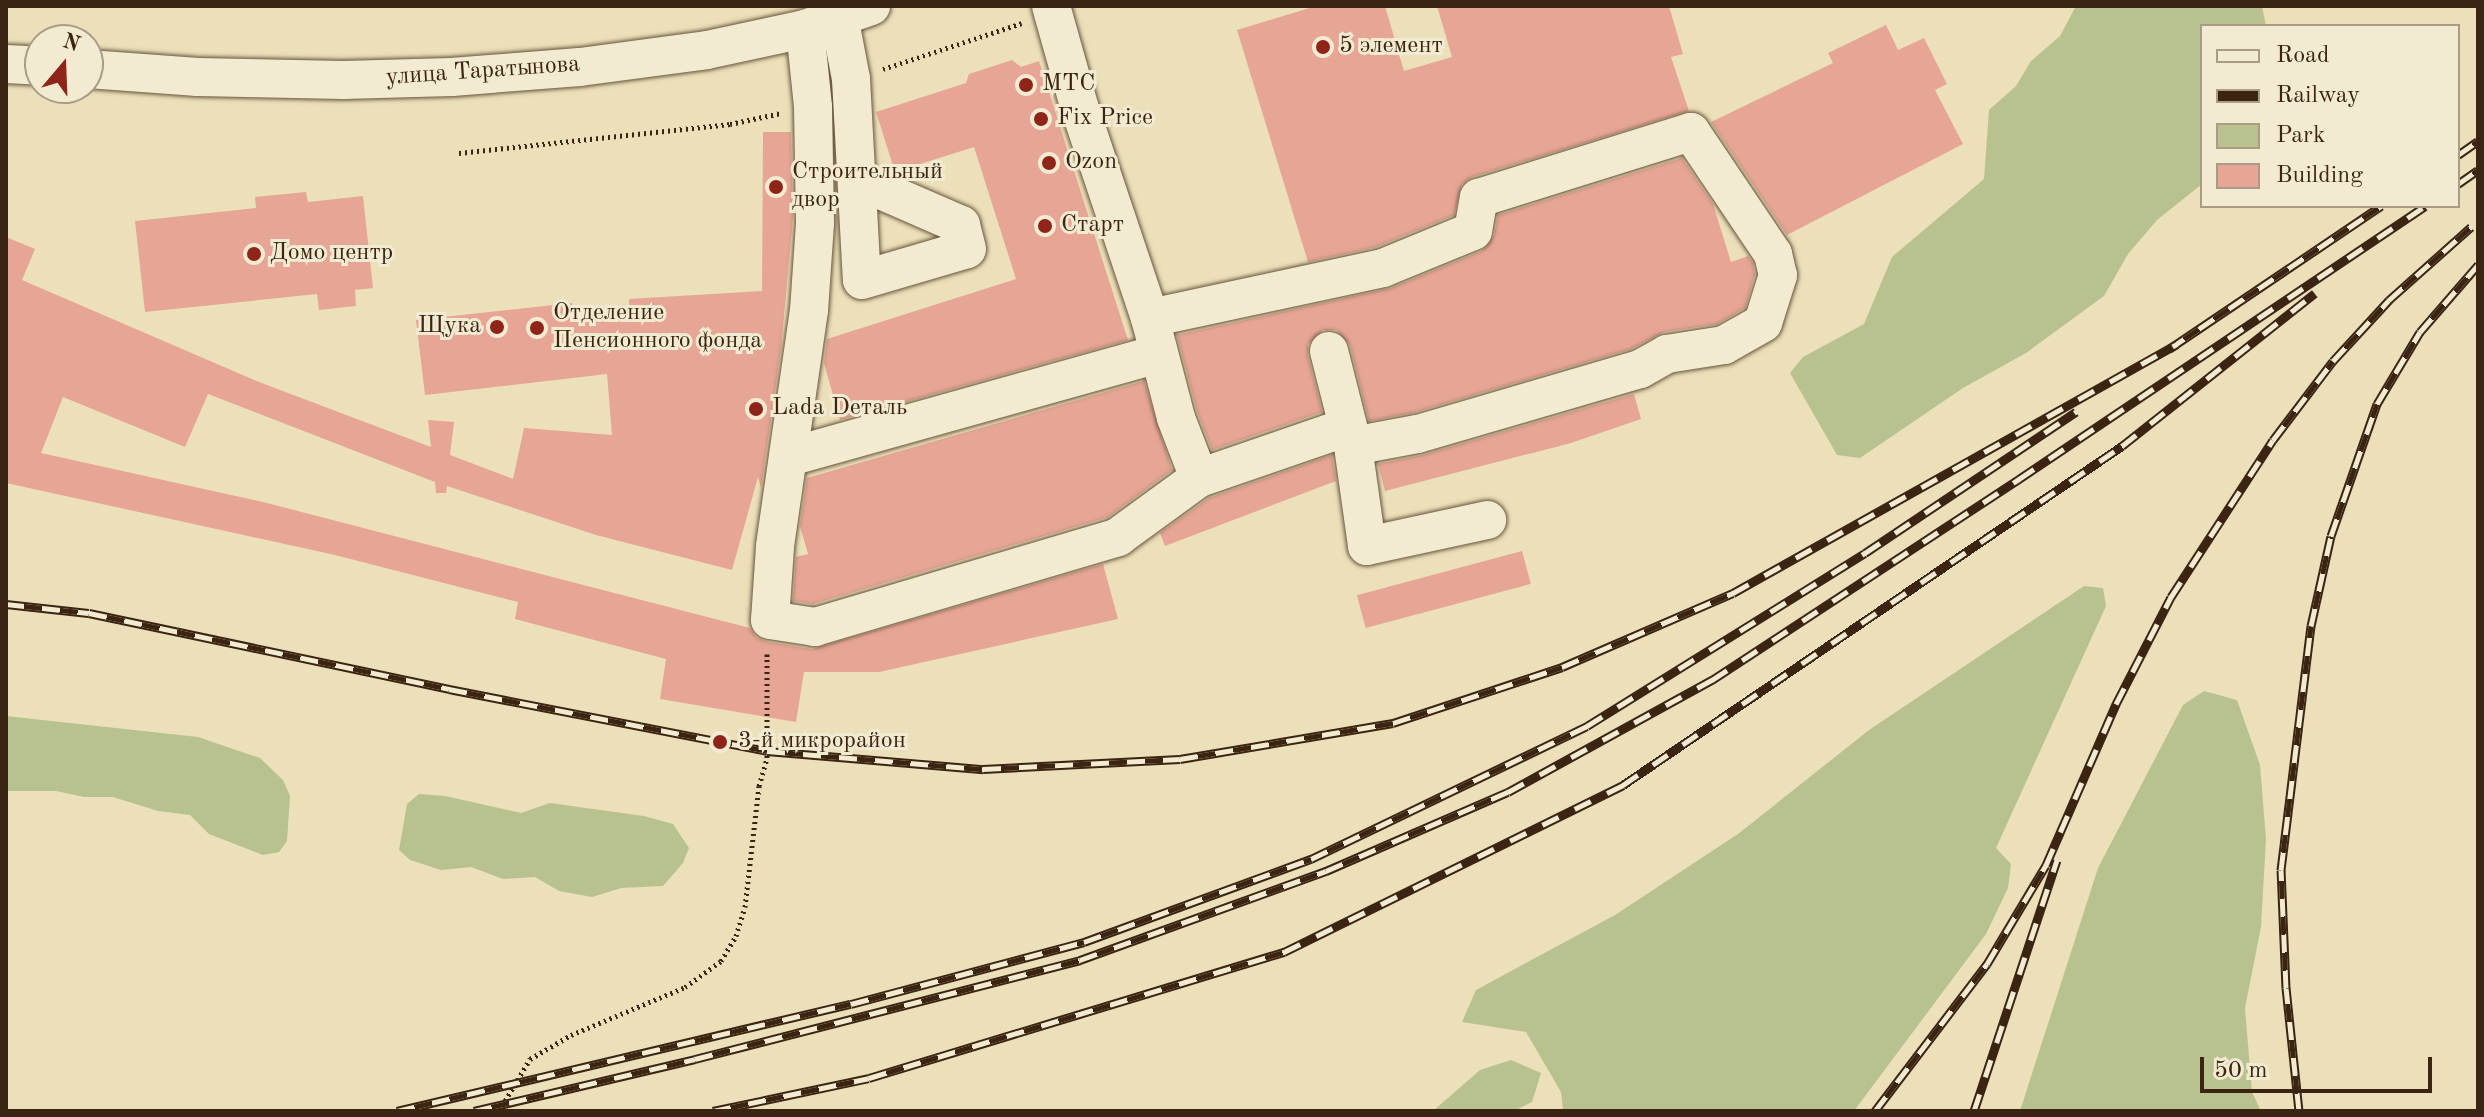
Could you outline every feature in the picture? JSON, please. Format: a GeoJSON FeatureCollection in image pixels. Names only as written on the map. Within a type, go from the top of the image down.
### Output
{"type":"FeatureCollection","features":[{"type":"Feature","properties":{"kind":"street"},"geometry":{"type":"LineString","coordinates":[[1052,9],[1080,109],[1150,318],[1158,354],[1199,478]]}},
{"type":"Feature","properties":{"kind":"street"},"geometry":{"type":"LineString","coordinates":[[838,17],[851,79],[860,181]]}},
{"type":"Feature","properties":{"kind":"street"},"geometry":{"type":"LineString","coordinates":[[838,17],[813,107],[815,223],[810,296],[771,574],[770,620],[815,627],[1118,537],[1199,478],[1350,436],[1417,434],[1640,369],[1667,354],[1724,345],[1763,323],[1778,275],[1773,254],[1691,132],[1479,198],[1473,231],[1383,268],[1150,318]]}},
{"type":"Feature","properties":{"kind":"street","name":"улица Таратынова"},"geometry":{"type":"LineString","coordinates":[[104,70],[281,80],[452,77],[594,66],[707,50],[838,17]]}},
{"type":"Feature","properties":{"kind":"street"},"geometry":{"type":"LineString","coordinates":[[1329,351],[1350,436],[1367,546],[1487,520]]}},
{"type":"Feature","properties":{"kind":"street"},"geometry":{"type":"LineString","coordinates":[[789,457],[1158,354]]}},
{"type":"Feature","properties":{"kind":"path"},"geometry":{"type":"LineString","coordinates":[[851,79],[1052,9]]}},
{"type":"Feature","properties":{"kind":"path"},"geometry":{"type":"LineString","coordinates":[[459,153],[730,124],[813,107]]}},
{"type":"Feature","properties":{"kind":"path"},"geometry":{"type":"LineString","coordinates":[[499,1111],[530,1059],[571,1035],[685,987],[721,961],[736,936],[745,907],[759,786],[767,758],[770,620]]}},
{"type":"Feature","properties":{"kind":"green space"},"geometry":{"type":"Polygon","coordinates":[[[2076,6],[2262,6],[2266,24],[2200,24],[2200,186],[2157,220],[2128,254],[2104,296],[2026,353],[1963,388],[1860,458],[1837,455],[1790,373],[1803,357],[1864,324],[1892,257],[1984,179],[1989,110],[2016,86],[2031,61],[2060,36],[2076,6]]]}},
{"type":"Feature","properties":{"kind":"green space"},"geometry":{"type":"Polygon","coordinates":[[[2084,586],[2103,588],[2106,606],[1996,848],[2011,864],[2008,888],[1986,934],[1854,1111],[1563,1111],[1561,1092],[1526,1032],[1462,1022],[1476,990],[1615,915],[1738,834],[1869,730],[2084,586]]]}},
{"type":"Feature","properties":{"kind":"green space"},"geometry":{"type":"Polygon","coordinates":[[[2204,691],[2237,700],[2260,765],[2266,839],[2261,927],[2245,1008],[2252,1092],[2261,1111],[2020,1111],[2098,868],[2183,705],[2204,691]]]}},
{"type":"Feature","properties":{"kind":"green space"},"geometry":{"type":"Polygon","coordinates":[[[6,716],[198,737],[260,758],[283,780],[290,796],[287,841],[279,852],[263,855],[209,834],[190,815],[158,811],[113,797],[84,797],[56,791],[6,791],[6,716]]]}},
{"type":"Feature","properties":{"kind":"green space"},"geometry":{"type":"Polygon","coordinates":[[[419,794],[445,796],[521,813],[550,803],[644,816],[673,824],[689,848],[683,863],[663,886],[621,888],[592,897],[559,891],[535,877],[503,879],[471,867],[441,870],[410,860],[399,850],[407,804],[419,794]]]}},
{"type":"Feature","properties":{"kind":"green space"},"geometry":{"type":"Polygon","coordinates":[[[1511,1060],[1541,1073],[1532,1102],[1514,1111],[1433,1111],[1480,1070],[1511,1060]]]}},
{"type":"Feature","properties":{"kind":"building"},"geometry":{"type":"Polygon","coordinates":[[[1316,6],[1385,6],[1404,71],[1452,57],[1437,6],[1669,6],[1683,54],[1671,57],[1689,111],[1472,177],[1462,184],[1454,215],[1376,247],[1308,262],[1237,30],[1316,6]]]}},
{"type":"Feature","properties":{"kind":"building"},"geometry":{"type":"Polygon","coordinates":[[[1886,25],[1898,50],[1924,38],[1947,84],[1935,90],[1963,144],[1787,235],[1711,122],[1833,63],[1828,53],[1886,25]]]}},
{"type":"Feature","properties":{"kind":"building","name":"Старт"},"geometry":{"type":"Polygon","coordinates":[[[1012,60],[1021,67],[1039,61],[1128,340],[840,420],[824,363],[827,339],[1016,279],[974,147],[895,172],[876,112],[966,83],[969,74],[1012,60]]]}},
{"type":"Feature","properties":{"kind":"building"},"geometry":{"type":"Polygon","coordinates":[[[763,132],[791,132],[793,217],[781,349],[761,488],[758,477],[732,570],[596,535],[447,486],[446,493],[436,493],[435,482],[208,394],[185,447],[63,397],[41,453],[263,502],[750,628],[756,637],[767,642],[812,649],[1103,564],[1118,619],[879,672],[804,672],[796,722],[660,699],[666,659],[515,619],[518,602],[335,555],[6,483],[6,237],[35,249],[22,280],[259,382],[431,447],[428,420],[454,422],[450,455],[513,479],[524,428],[612,435],[607,374],[425,395],[416,320],[572,303],[573,309],[629,305],[629,299],[762,291],[763,132]]]}},
{"type":"Feature","properties":{"kind":"building"},"geometry":{"type":"Polygon","coordinates":[[[1682,158],[1713,204],[1731,262],[1748,256],[1753,263],[1755,274],[1745,308],[1717,324],[1664,332],[1631,349],[1412,413],[1369,421],[1350,345],[1336,330],[1323,330],[1308,344],[1308,356],[1322,412],[1212,450],[1197,411],[1177,335],[1391,288],[1482,251],[1494,236],[1498,215],[1682,158]]]}},
{"type":"Feature","properties":{"kind":"building","name":"Домо центр"},"geometry":{"type":"Polygon","coordinates":[[[306,192],[308,202],[363,196],[373,288],[355,290],[356,306],[319,310],[317,294],[145,312],[135,221],[256,208],[255,197],[306,192]]]}},
{"type":"Feature","properties":{"kind":"building"},"geometry":{"type":"Polygon","coordinates":[[[1144,381],[1172,470],[1108,517],[813,604],[793,601],[796,557],[808,554],[800,526],[807,478],[1144,381]]]}},
{"type":"Feature","properties":{"kind":"building"},"geometry":{"type":"Polygon","coordinates":[[[1634,394],[1641,419],[1571,443],[1385,491],[1378,464],[1423,455],[1634,394]]]}},
{"type":"Feature","properties":{"kind":"building"},"geometry":{"type":"Polygon","coordinates":[[[1332,455],[1336,481],[1165,546],[1160,533],[1209,498],[1332,455]]]}},
{"type":"Feature","properties":{"kind":"building"},"geometry":{"type":"Polygon","coordinates":[[[1522,551],[1531,584],[1366,628],[1357,595],[1522,551]]]}},
{"type":"Feature","properties":{"kind":"railway"},"geometry":{"type":"LineString","coordinates":[[2460,154],[2478,141]]}},
{"type":"Feature","properties":{"kind":"railway"},"geometry":{"type":"LineString","coordinates":[[2460,183],[2478,170]]}},
{"type":"Feature","properties":{"kind":"railway"},"geometry":{"type":"LineString","coordinates":[[2169,349],[2378,208]]}},
{"type":"Feature","properties":{"kind":"railway"},"geometry":{"type":"LineString","coordinates":[[474,1111],[695,1059],[1080,960],[1326,871],[1508,792],[1712,680],[2019,479],[2422,208]]}},
{"type":"Feature","properties":{"kind":"railway"},"geometry":{"type":"LineString","coordinates":[[1875,1111],[1987,964],[2046,865],[2116,704],[2171,597],[2273,440],[2333,361],[2389,300],[2471,227]]}},
{"type":"Feature","properties":{"kind":"railway"},"geometry":{"type":"LineString","coordinates":[[2299,1111],[2286,988],[2281,870],[2311,626],[2331,536],[2377,404],[2420,332],[2478,265]]}},
{"type":"Feature","properties":{"kind":"railway"},"geometry":{"type":"LineString","coordinates":[[713,1111],[869,1078],[1284,952],[1623,785],[2122,446],[2315,293]]}},
{"type":"Feature","properties":{"kind":"railway"},"geometry":{"type":"LineString","coordinates":[[6,604],[89,613],[449,689],[767,751],[983,769],[1180,759],[1393,723],[1562,667],[1733,593],[2177,344]]}},
{"type":"Feature","properties":{"kind":"railway"},"geometry":{"type":"LineString","coordinates":[[397,1111],[851,1004],[1084,942],[1311,859],[1587,726],[1865,553],[2076,412]]}},
{"type":"Feature","properties":{"kind":"railway"},"geometry":{"type":"LineString","coordinates":[[1974,1111],[2057,860]]}},
{"type":"Feature","properties":{"kind":"place","name":"5 элемент"},"geometry":{"type":"Point","coordinates":[1323,47]}},
{"type":"Feature","properties":{"kind":"place","name":"МТС"},"geometry":{"type":"Point","coordinates":[1026,85]}},
{"type":"Feature","properties":{"kind":"place","name":"Fix Price"},"geometry":{"type":"Point","coordinates":[1041,119]}},
{"type":"Feature","properties":{"kind":"place","name":"Ozon"},"geometry":{"type":"Point","coordinates":[1049,163]}},
{"type":"Feature","properties":{"kind":"place","name":"Строительный двор"},"geometry":{"type":"Point","coordinates":[776,187]}},
{"type":"Feature","properties":{"kind":"place","name":"Старт"},"geometry":{"type":"Point","coordinates":[1045,226]}},
{"type":"Feature","properties":{"kind":"place","name":"Домо центр"},"geometry":{"type":"Point","coordinates":[254,254]}},
{"type":"Feature","properties":{"kind":"place","name":"Щука"},"geometry":{"type":"Point","coordinates":[497,327]}},
{"type":"Feature","properties":{"kind":"place","name":"Отделение Пенсионного фонда"},"geometry":{"type":"Point","coordinates":[537,328]}},
{"type":"Feature","properties":{"kind":"place","name":"Lada Dеталь"},"geometry":{"type":"Point","coordinates":[756,409]}},
{"type":"Feature","properties":{"kind":"place","name":"3-й микрорайон"},"geometry":{"type":"Point","coordinates":[720,742]}}]}
